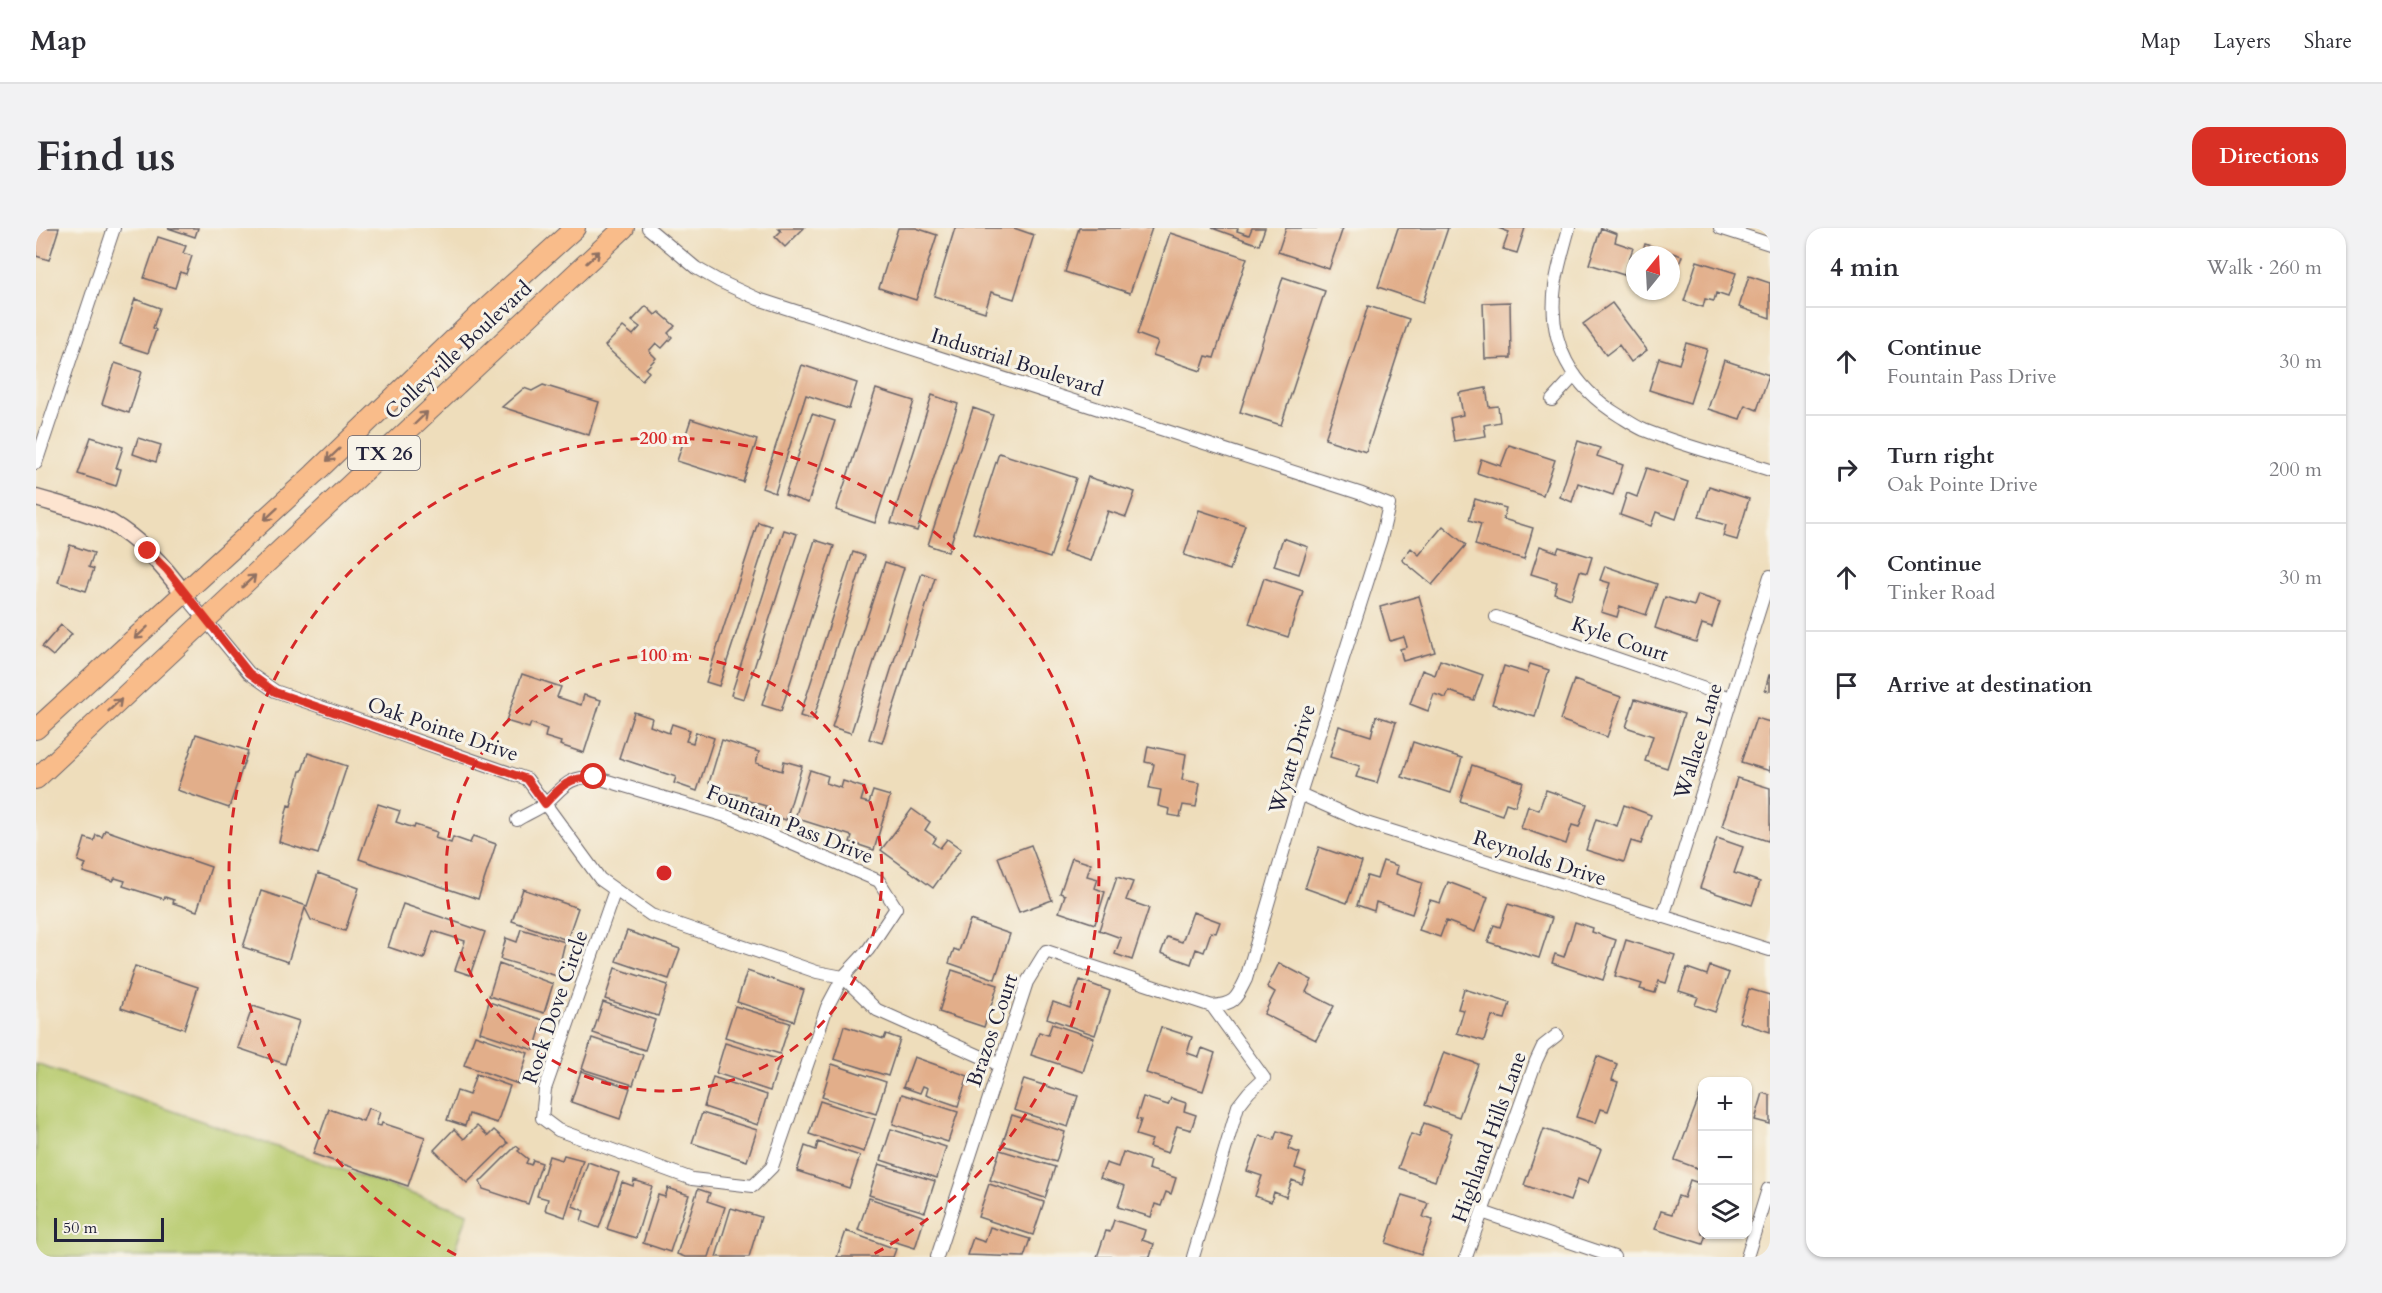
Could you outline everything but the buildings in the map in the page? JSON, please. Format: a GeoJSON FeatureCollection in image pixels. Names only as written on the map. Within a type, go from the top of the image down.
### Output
{"type":"FeatureCollection","features":[{"type":"Feature","properties":{"kind":"main road","name":"Colleyville Boulevard"},"geometry":{"type":"LineString","coordinates":[[36,729],[314,474],[479,315],[575,228]]}},
{"type":"Feature","properties":{"kind":"main road","name":"Colleyville Boulevard"},"geometry":{"type":"LineString","coordinates":[[36,779],[624,228]]}},
{"type":"Feature","properties":{"kind":"main road"},"geometry":{"type":"LineString","coordinates":[[36,498],[109,522],[148,551],[167,570],[184,594]]}},
{"type":"Feature","properties":{"kind":"street"},"geometry":{"type":"LineString","coordinates":[[36,463],[114,228]]}},
{"type":"Feature","properties":{"kind":"street","name":"Industrial Boulevard"},"geometry":{"type":"LineString","coordinates":[[648,228],[696,268],[758,299],[1352,490],[1389,505]]}},
{"type":"Feature","properties":{"kind":"street"},"geometry":{"type":"LineString","coordinates":[[1569,228],[1555,287],[1554,311],[1558,340],[1564,359],[1584,390],[1606,408],[1642,429],[1770,470]]}},
{"type":"Feature","properties":{"kind":"street"},"geometry":{"type":"LineString","coordinates":[[1720,228],[1770,243]]}},
{"type":"Feature","properties":{"kind":"street"},"geometry":{"type":"LineString","coordinates":[[1552,400],[1575,375]]}},
{"type":"Feature","properties":{"kind":"street","name":"Wyatt Drive"},"geometry":{"type":"LineString","coordinates":[[1212,1006],[1228,1004],[1238,996],[1246,979],[1300,795],[1381,539],[1389,505]]}},
{"type":"Feature","properties":{"kind":"street","name":"Wallace Lane"},"geometry":{"type":"LineString","coordinates":[[1663,917],[1770,576]]}},
{"type":"Feature","properties":{"kind":"street","name":"Oak Pointe Drive"},"geometry":{"type":"LineString","coordinates":[[184,594],[249,673],[275,692],[527,779],[600,879],[651,915],[818,972],[843,977]]}},
{"type":"Feature","properties":{"kind":"street","name":"Kyle Court"},"geometry":{"type":"LineString","coordinates":[[1496,617],[1731,698]]}},
{"type":"Feature","properties":{"kind":"street","name":"Fountain Pass Drive"},"geometry":{"type":"LineString","coordinates":[[545,804],[560,787],[578,777],[594,777],[729,817],[879,881],[896,908],[868,950],[843,977]]}},
{"type":"Feature","properties":{"kind":"street","name":"Reynolds Drive"},"geometry":{"type":"LineString","coordinates":[[1300,795],[1363,822],[1770,950]]}},
{"type":"Feature","properties":{"kind":"street"},"geometry":{"type":"LineString","coordinates":[[516,820],[545,804]]}},
{"type":"Feature","properties":{"kind":"street","name":"Rock Dove Circle"},"geometry":{"type":"LineString","coordinates":[[615,890],[545,1089],[543,1118],[558,1130],[692,1179],[753,1186],[772,1167],[827,1007],[843,977]]}},
{"type":"Feature","properties":{"kind":"street","name":"Brazos Court"},"geometry":{"type":"LineString","coordinates":[[937,1257],[1028,982],[1046,951],[1212,1006]]}},
{"type":"Feature","properties":{"kind":"street"},"geometry":{"type":"LineString","coordinates":[[843,977],[877,1010],[1000,1065]]}},
{"type":"Feature","properties":{"kind":"street"},"geometry":{"type":"LineString","coordinates":[[1193,1257],[1238,1106],[1248,1092],[1264,1078],[1212,1006]]}},
{"type":"Feature","properties":{"kind":"street","name":"Highland Hills Lane"},"geometry":{"type":"LineString","coordinates":[[1466,1257],[1536,1061],[1543,1046],[1557,1035]]}},
{"type":"Feature","properties":{"kind":"street"},"geometry":{"type":"LineString","coordinates":[[1747,1257],[1768,1189]]}},
{"type":"Feature","properties":{"kind":"street"},"geometry":{"type":"LineString","coordinates":[[1482,1212],[1614,1257]]}},
{"type":"Feature","properties":{"kind":"green space"},"geometry":{"type":"Polygon","coordinates":[[[36,1064],[468,1213],[453,1257],[36,1257],[36,1064]]]}},
{"type":"Feature","properties":{"kind":"route"},"geometry":{"type":"LineString","coordinates":[[148,551],[167,570],[249,673],[275,692],[527,779],[545,804],[560,787],[578,777],[594,777]]}}]}
